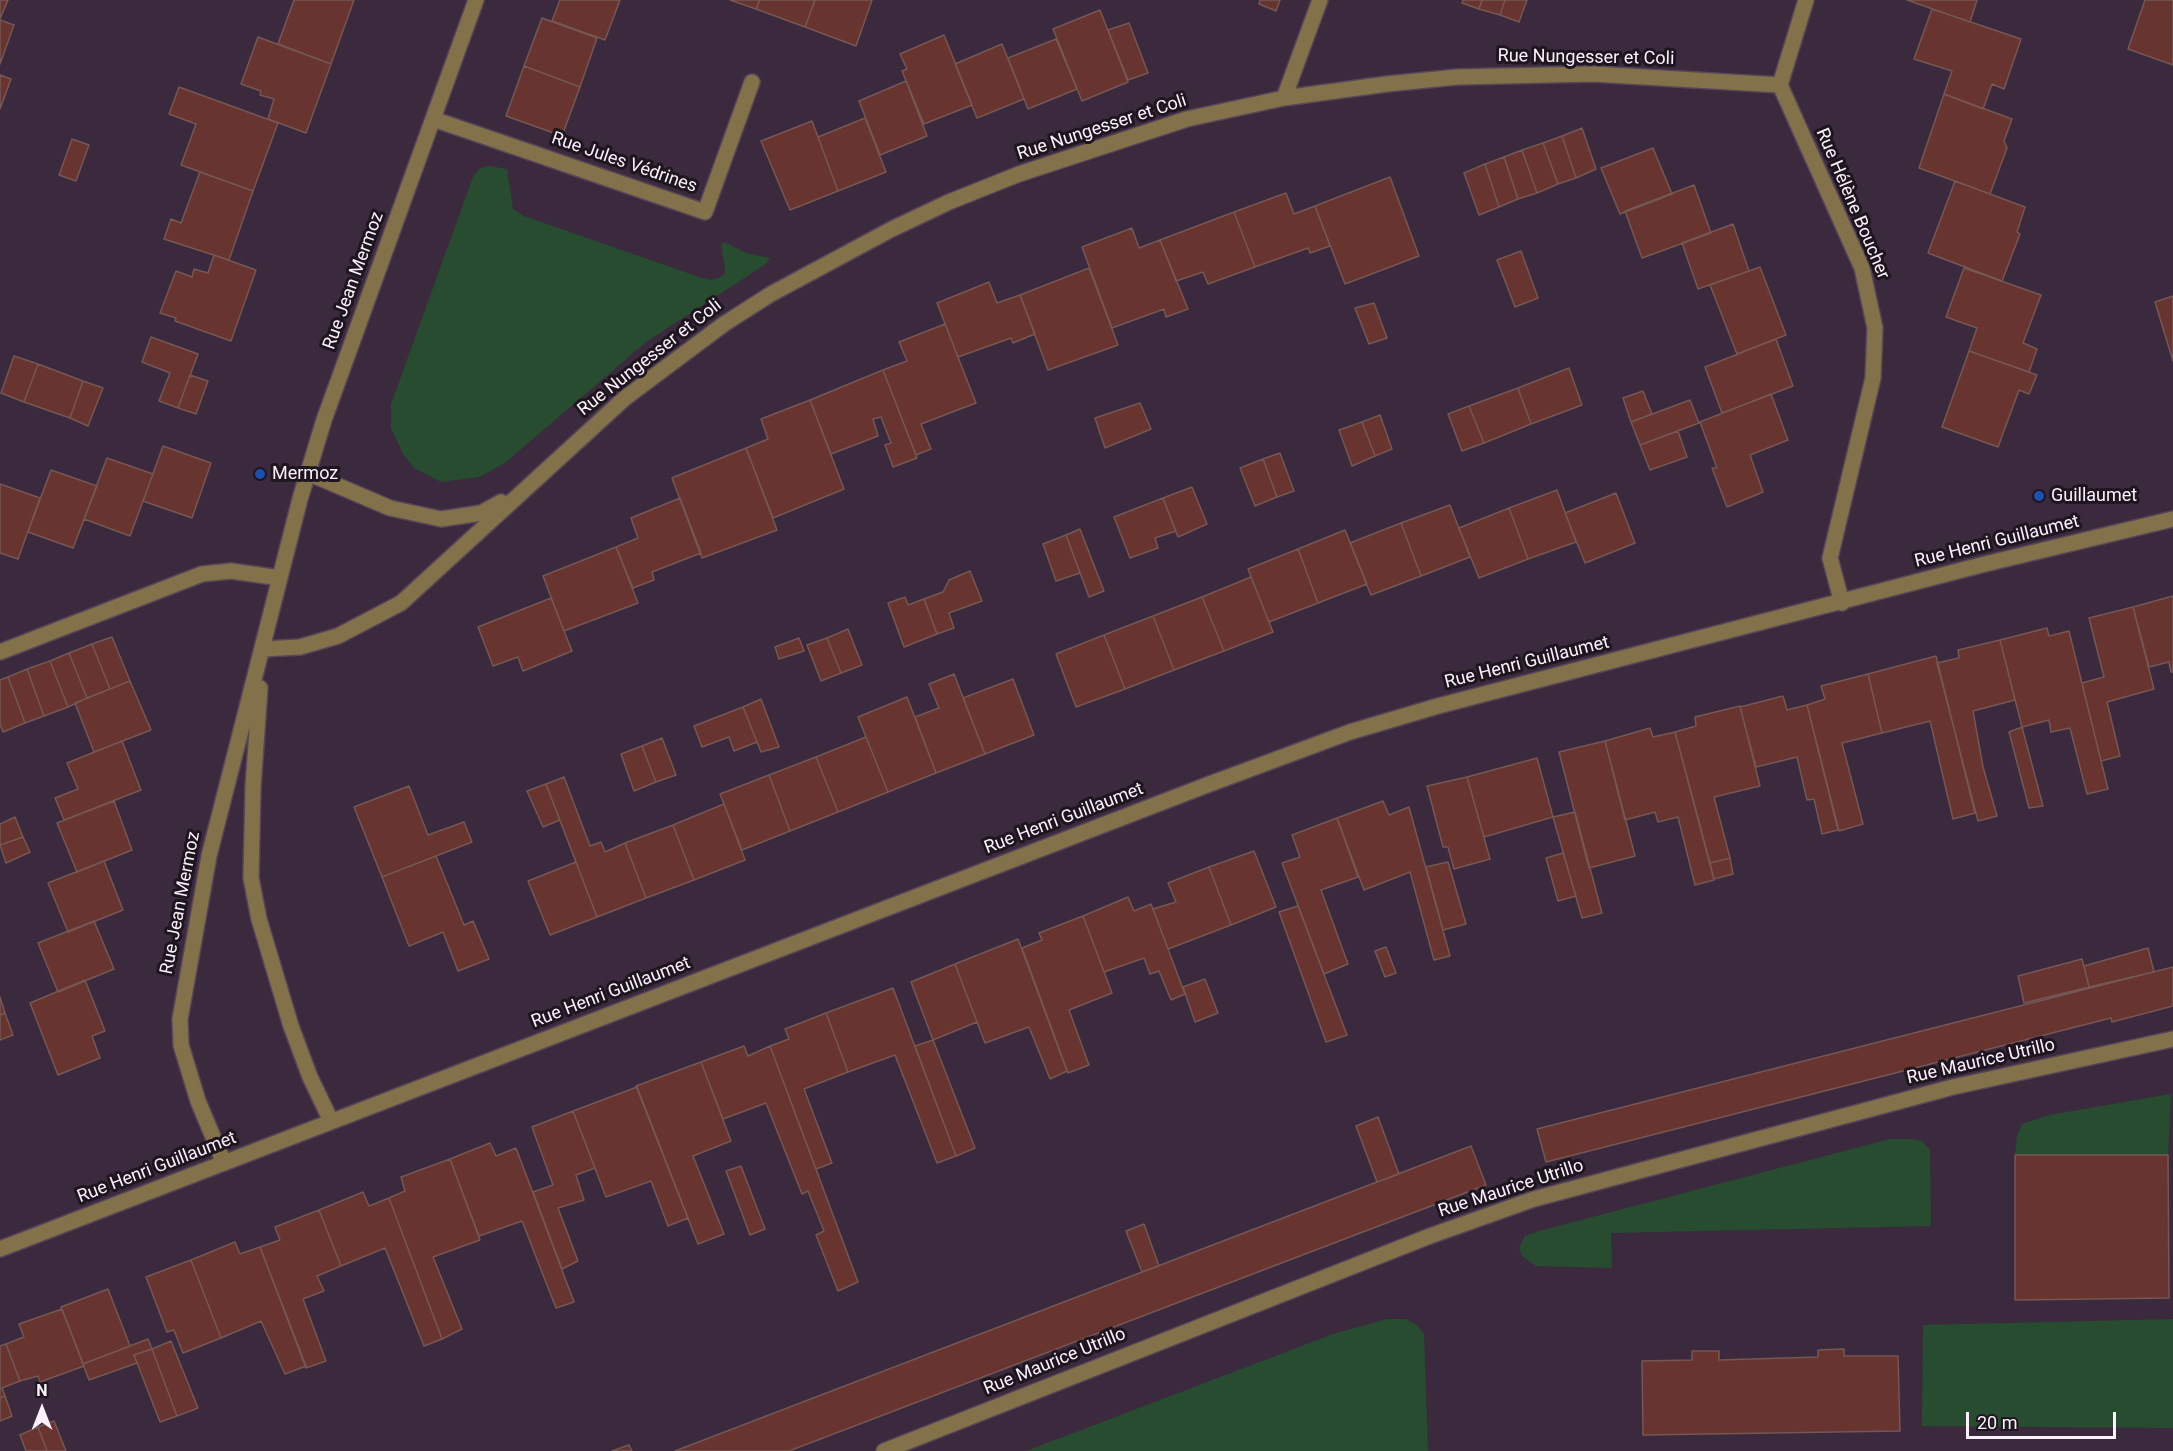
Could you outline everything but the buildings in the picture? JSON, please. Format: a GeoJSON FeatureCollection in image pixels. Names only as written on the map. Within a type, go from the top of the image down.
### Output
{"type":"FeatureCollection","features":[{"type":"Feature","properties":{"kind":"street","name":"Rue Jean Mermoz"},"geometry":{"type":"LineString","coordinates":[[224,1163],[186,1068],[181,1045],[180,1019],[209,856],[280,578],[324,420],[476,0]]}},
{"type":"Feature","properties":{"kind":"street"},"geometry":{"type":"LineString","coordinates":[[1284,98],[1320,0]]}},
{"type":"Feature","properties":{"kind":"street"},"geometry":{"type":"LineString","coordinates":[[1780,85],[1806,0]]}},
{"type":"Feature","properties":{"kind":"street","name":"Rue Nungesser et Coli"},"geometry":{"type":"LineString","coordinates":[[263,649],[300,647],[338,636],[401,603],[625,398],[724,324],[771,294],[892,228],[959,198],[1085,151],[1187,119],[1284,98],[1457,77],[1593,74],[1780,85]]}},
{"type":"Feature","properties":{"kind":"street","name":"Rue Jules Védrines"},"geometry":{"type":"LineString","coordinates":[[433,118],[705,212],[752,82]]}},
{"type":"Feature","properties":{"kind":"street","name":"Rue Hélène Boucher"},"geometry":{"type":"LineString","coordinates":[[1780,85],[1862,268],[1875,328],[1873,378],[1830,558],[1842,603]]}},
{"type":"Feature","properties":{"kind":"street","name":"Rue Nungesser et Coli"},"geometry":{"type":"LineString","coordinates":[[308,472],[390,508],[441,519],[481,513],[527,487]]}},
{"type":"Feature","properties":{"kind":"street","name":"Rue Henri Guillaumet"},"geometry":{"type":"LineString","coordinates":[[0,1249],[1350,732],[1438,706],[1986,564],[2173,519]]}},
{"type":"Feature","properties":{"kind":"street"},"geometry":{"type":"LineString","coordinates":[[0,652],[202,574],[231,571],[280,578]]}},
{"type":"Feature","properties":{"kind":"street","name":"Rue Jean Mermoz"},"geometry":{"type":"LineString","coordinates":[[263,649],[253,787],[251,878],[259,919],[291,1026],[310,1077],[331,1121]]}},
{"type":"Feature","properties":{"kind":"street","name":"Rue Maurice Utrillo"},"geometry":{"type":"LineString","coordinates":[[884,1451],[1430,1236],[1534,1199],[1953,1087],[2173,1039]]}},
{"type":"Feature","properties":{"kind":"green space"},"geometry":{"type":"Polygon","coordinates":[[[489,166],[507,169],[513,209],[524,216],[702,278],[712,280],[723,276],[725,271],[721,244],[724,242],[746,253],[770,258],[766,264],[646,342],[505,463],[479,477],[441,482],[414,468],[403,454],[391,428],[391,404],[473,177],[480,168],[489,166]]]}},
{"type":"Feature","properties":{"kind":"green space"},"geometry":{"type":"Polygon","coordinates":[[[2171,1094],[2168,1155],[2015,1155],[2017,1135],[2022,1124],[2049,1115],[2171,1094]]]}},
{"type":"Feature","properties":{"kind":"green space"},"geometry":{"type":"Polygon","coordinates":[[[1890,1139],[1922,1141],[1930,1150],[1931,1226],[1611,1233],[1612,1268],[1536,1266],[1522,1256],[1519,1248],[1525,1236],[1539,1231],[1890,1139]]]}},
{"type":"Feature","properties":{"kind":"green space"},"geometry":{"type":"Polygon","coordinates":[[[1387,1319],[1406,1319],[1417,1325],[1424,1334],[1428,1451],[1026,1451],[1333,1334],[1387,1319]]]}},
{"type":"Feature","properties":{"kind":"green space"},"geometry":{"type":"Polygon","coordinates":[[[2173,1319],[2173,1428],[1922,1426],[1923,1325],[2173,1319]]]}},
{"type":"Feature","properties":{"kind":"place","name":"Mermoz"},"geometry":{"type":"Point","coordinates":[260,474]}},
{"type":"Feature","properties":{"kind":"place","name":"Guillaumet"},"geometry":{"type":"Point","coordinates":[2039,496]}}]}
